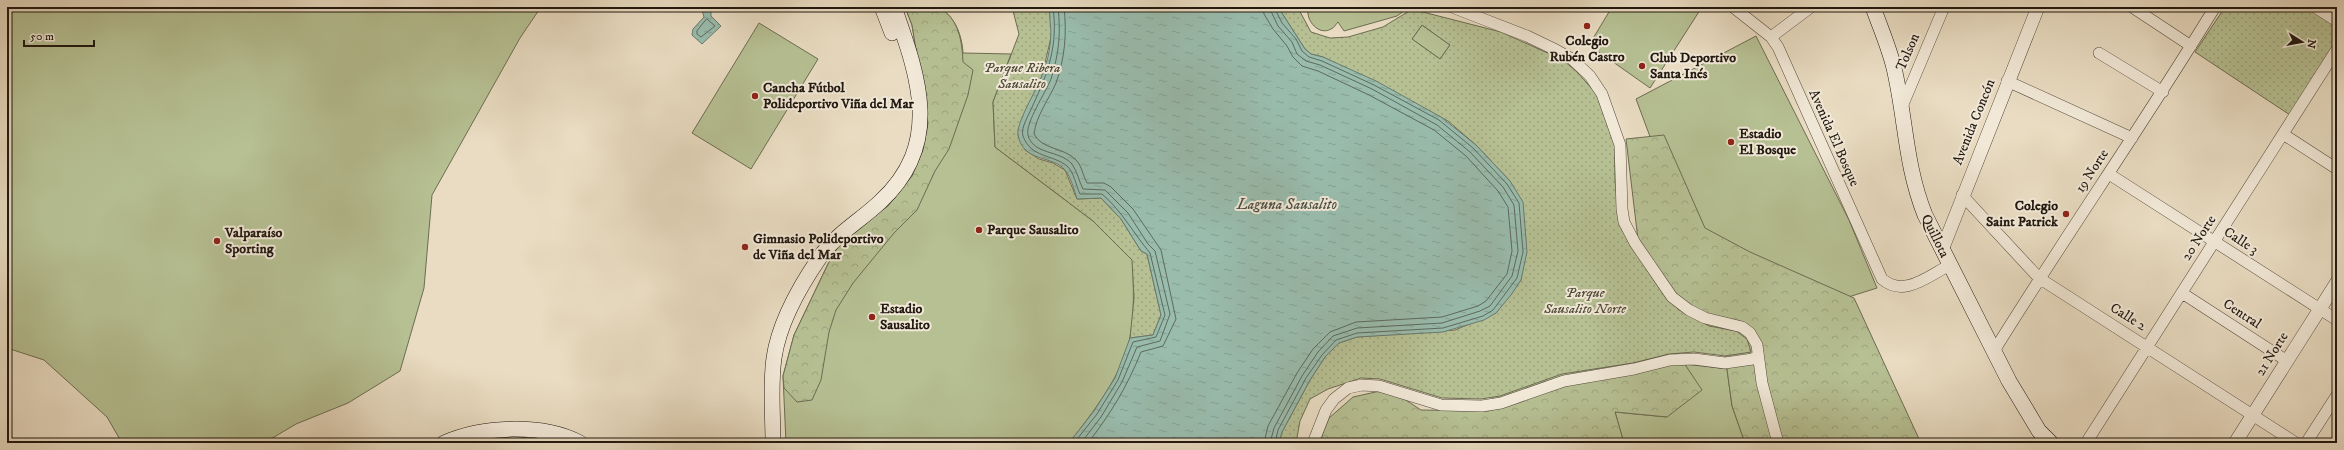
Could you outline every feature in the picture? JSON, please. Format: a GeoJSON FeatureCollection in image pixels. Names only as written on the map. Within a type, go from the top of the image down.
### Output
{"type":"FeatureCollection","features":[{"type":"Feature","properties":{"kind":"main road"},"geometry":{"type":"LineString","coordinates":[[882,7],[905,66],[916,85]]}},
{"type":"Feature","properties":{"kind":"main road"},"geometry":{"type":"LineString","coordinates":[[773,443],[774,358],[786,319],[820,256],[844,231],[879,203],[900,181],[909,166],[921,128],[921,106],[913,64],[894,7]]}},
{"type":"Feature","properties":{"kind":"main road","name":"Quillota"},"geometry":{"type":"LineString","coordinates":[[1873,7],[1894,69],[1914,189],[1942,250],[2028,415],[2039,431],[2051,443]]}},
{"type":"Feature","properties":{"kind":"main road"},"geometry":{"type":"LineString","coordinates":[[444,443],[479,433],[534,429],[549,432],[580,443]]}},
{"type":"Feature","properties":{"kind":"street"},"geometry":{"type":"LineString","coordinates":[[1452,7],[1521,34],[1556,50],[1572,59],[1590,76],[1602,94],[1620,145],[1622,209],[1624,222],[1635,243],[1672,296],[1689,310],[1700,315],[1742,327],[1750,333],[1756,345],[1770,419],[1778,443]]}},
{"type":"Feature","properties":{"kind":"street","name":"Avenida El Bosque"},"geometry":{"type":"LineString","coordinates":[[1733,7],[1772,37],[1882,279],[1897,288],[1907,287],[1950,265]]}},
{"type":"Feature","properties":{"kind":"street"},"geometry":{"type":"LineString","coordinates":[[1772,37],[1811,7]]}},
{"type":"Feature","properties":{"kind":"street","name":"Tolson"},"geometry":{"type":"LineString","coordinates":[[1901,109],[1944,7]]}},
{"type":"Feature","properties":{"kind":"street","name":"Avenida Concón"},"geometry":{"type":"LineString","coordinates":[[1942,250],[2007,81],[2038,7]]}},
{"type":"Feature","properties":{"kind":"street"},"geometry":{"type":"LineString","coordinates":[[2132,7],[2191,46]]}},
{"type":"Feature","properties":{"kind":"street","name":"19 Norte"},"geometry":{"type":"LineString","coordinates":[[1994,351],[2039,278],[2163,92],[2215,7]]}},
{"type":"Feature","properties":{"kind":"street"},"geometry":{"type":"LineString","coordinates":[[2315,7],[2337,21]]}},
{"type":"Feature","properties":{"kind":"street","name":"20 Norte"},"geometry":{"type":"LineString","coordinates":[[2086,443],[2337,49]]}},
{"type":"Feature","properties":{"kind":"street"},"geometry":{"type":"LineString","coordinates":[[2099,53],[2163,92]]}},
{"type":"Feature","properties":{"kind":"street"},"geometry":{"type":"LineString","coordinates":[[2007,81],[2132,138]]}},
{"type":"Feature","properties":{"kind":"street"},"geometry":{"type":"LineString","coordinates":[[2283,134],[2337,169]]}},
{"type":"Feature","properties":{"kind":"street","name":"Calle 3"},"geometry":{"type":"LineString","coordinates":[[2109,174],[2337,320]]}},
{"type":"Feature","properties":{"kind":"street","name":"Calle 2"},"geometry":{"type":"LineString","coordinates":[[1962,195],[2039,278],[2296,443]]}},
{"type":"Feature","properties":{"kind":"street","name":"21 Norte"},"geometry":{"type":"LineString","coordinates":[[2234,443],[2337,282]]}},
{"type":"Feature","properties":{"kind":"street","name":"Central"},"geometry":{"type":"LineString","coordinates":[[2182,293],[2287,361]]}},
{"type":"Feature","properties":{"kind":"street"},"geometry":{"type":"LineString","coordinates":[[1313,443],[1326,410],[1334,399],[1348,388],[1362,385],[1379,386],[1426,402],[1441,405],[1482,406],[1501,403],[1564,380],[1634,369],[1670,360],[1694,359],[1725,363],[1757,356]]}},
{"type":"Feature","properties":{"kind":"street"},"geometry":{"type":"LineString","coordinates":[[2306,443],[2337,395]]}},
{"type":"Feature","properties":{"kind":"green space","name":"Valparaíso Sporting"},"geometry":{"type":"Polygon","coordinates":[[[7,7],[541,7],[520,38],[432,195],[424,288],[400,371],[348,403],[296,424],[264,443],[122,443],[107,417],[44,360],[7,348],[7,7]]]}},
{"type":"Feature","properties":{"kind":"green space","name":"Parque Sausalito"},"geometry":{"type":"Polygon","coordinates":[[[905,7],[938,7],[944,11],[949,15],[959,33],[963,53],[1011,54],[993,102],[995,147],[1093,221],[1133,260],[1133,318],[1127,351],[1106,393],[1069,443],[786,443],[783,376],[794,335],[828,264],[842,240],[888,206],[912,176],[923,150],[928,123],[912,25],[905,7]]]}},
{"type":"Feature","properties":{"kind":"green space"},"geometry":{"type":"Polygon","coordinates":[[[905,7],[938,7],[951,17],[960,38],[963,62],[973,70],[968,95],[949,149],[935,171],[917,210],[894,233],[853,283],[836,310],[829,332],[821,380],[812,400],[797,402],[784,388],[783,376],[794,335],[828,264],[842,240],[888,206],[912,176],[923,150],[928,123],[912,25],[905,7]]]}},
{"type":"Feature","properties":{"kind":"green space","name":"Parque Ribera Sausalito"},"geometry":{"type":"Polygon","coordinates":[[[1012,7],[1049,8],[1052,33],[1042,76],[1021,123],[1018,135],[1025,150],[1039,159],[1053,163],[1065,170],[1077,199],[1101,198],[1121,219],[1141,251],[1147,254],[1161,315],[1153,335],[1130,338],[1134,298],[1132,260],[1093,221],[995,147],[993,102],[1019,34],[1012,7]]]}},
{"type":"Feature","properties":{"kind":"green space","name":"Parque Sausalito Norte"},"geometry":{"type":"Polygon","coordinates":[[[1278,7],[1298,8],[1311,32],[1330,38],[1348,37],[1383,27],[1409,11],[1415,10],[1501,32],[1563,60],[1577,72],[1594,91],[1609,118],[1615,145],[1615,181],[1620,225],[1655,282],[1678,309],[1709,326],[1736,331],[1747,339],[1751,352],[1725,356],[1694,352],[1669,354],[1633,363],[1562,374],[1500,396],[1481,399],[1442,398],[1380,379],[1361,378],[1328,389],[1310,399],[1300,421],[1296,443],[1279,443],[1282,432],[1310,380],[1325,357],[1339,343],[1357,337],[1455,330],[1496,313],[1521,280],[1510,181],[1476,145],[1448,121],[1323,57],[1311,54],[1305,49],[1278,7]],[[1422,25],[1412,39],[1440,59],[1450,45],[1422,25]]]}},
{"type":"Feature","properties":{"kind":"green space"},"geometry":{"type":"Polygon","coordinates":[[[1315,7],[1405,7],[1404,11],[1397,16],[1344,31],[1338,22],[1333,28],[1322,31],[1314,26],[1309,18],[1308,9],[1315,7]]]}},
{"type":"Feature","properties":{"kind":"green space","name":"Club Deportivo Santa Inés"},"geometry":{"type":"Polygon","coordinates":[[[1612,7],[1702,7],[1650,88],[1589,45],[1612,7]]]}},
{"type":"Feature","properties":{"kind":"green space"},"geometry":{"type":"Polygon","coordinates":[[[2225,7],[2307,7],[2337,26],[2337,41],[2290,115],[2195,52],[2225,7]]]}},
{"type":"Feature","properties":{"kind":"green space","name":"Cancha Fútbol Polideportivo Viña del Mar"},"geometry":{"type":"Polygon","coordinates":[[[759,23],[818,59],[751,169],[692,133],[759,23]]]}},
{"type":"Feature","properties":{"kind":"green space"},"geometry":{"type":"Polygon","coordinates":[[[1422,25],[1450,45],[1440,59],[1412,39],[1422,25]]]}},
{"type":"Feature","properties":{"kind":"green space","name":"Estadio El Bosque"},"geometry":{"type":"Polygon","coordinates":[[[1756,36],[1849,220],[1877,288],[1839,300],[1703,241],[1668,185],[1636,99],[1756,36]]]}},
{"type":"Feature","properties":{"kind":"green space"},"geometry":{"type":"Polygon","coordinates":[[[1664,135],[1705,228],[1750,252],[1854,298],[1920,441],[1916,443],[1745,443],[1732,406],[1723,340],[1668,339],[1702,390],[1667,417],[1615,412],[1624,443],[1319,443],[1329,418],[1353,397],[1389,389],[1421,410],[1489,411],[1501,371],[1644,290],[1626,139],[1664,135]]]}},
{"type":"Feature","properties":{"kind":"green space"},"geometry":{"type":"Polygon","coordinates":[[[1685,364],[1727,369],[1732,406],[1745,443],[1624,443],[1615,412],[1667,417],[1685,364]]]}},
{"type":"Feature","properties":{"kind":"green space"},"geometry":{"type":"Polygon","coordinates":[[[513,436],[542,440],[551,443],[479,443],[513,436]]]}},
{"type":"Feature","properties":{"kind":"water"},"geometry":{"type":"Polygon","coordinates":[[[701,7],[711,7],[711,16],[721,26],[702,44],[692,35],[693,29],[704,17],[701,7]]]}},
{"type":"Feature","properties":{"kind":"water","name":"Laguna Sausalito"},"geometry":{"type":"Polygon","coordinates":[[[1047,7],[1278,7],[1305,49],[1311,54],[1323,57],[1376,81],[1441,117],[1476,145],[1510,181],[1523,202],[1527,252],[1521,280],[1496,313],[1484,320],[1443,332],[1357,337],[1339,343],[1325,357],[1310,380],[1282,432],[1279,443],[1069,443],[1094,411],[1115,378],[1130,338],[1153,335],[1161,315],[1147,254],[1141,251],[1121,219],[1101,198],[1077,199],[1071,180],[1060,165],[1032,154],[1021,144],[1018,135],[1020,123],[1041,78],[1046,65],[1049,50],[1051,28],[1050,13],[1047,7]]]}},
{"type":"Feature","properties":{"kind":"place","name":"Colegio Rubén Castro"},"geometry":{"type":"Point","coordinates":[1587,26]}},
{"type":"Feature","properties":{"kind":"place","name":"Club Deportivo Santa Inés"},"geometry":{"type":"Point","coordinates":[1642,66]}},
{"type":"Feature","properties":{"kind":"place","name":"Cancha Fútbol Polideportivo Viña del Mar"},"geometry":{"type":"Point","coordinates":[755,96]}},
{"type":"Feature","properties":{"kind":"place","name":"Estadio El Bosque"},"geometry":{"type":"Point","coordinates":[1731,142]}},
{"type":"Feature","properties":{"kind":"place","name":"Colegio Saint Patrick"},"geometry":{"type":"Point","coordinates":[2066,214]}},
{"type":"Feature","properties":{"kind":"place","name":"Parque Sausalito"},"geometry":{"type":"Point","coordinates":[979,230]}},
{"type":"Feature","properties":{"kind":"place","name":"Valparaíso Sporting"},"geometry":{"type":"Point","coordinates":[217,241]}},
{"type":"Feature","properties":{"kind":"place","name":"Gimnasio Polideportivo de Viña del Mar"},"geometry":{"type":"Point","coordinates":[745,247]}},
{"type":"Feature","properties":{"kind":"place","name":"Estadio Sausalito"},"geometry":{"type":"Point","coordinates":[872,317]}}]}
